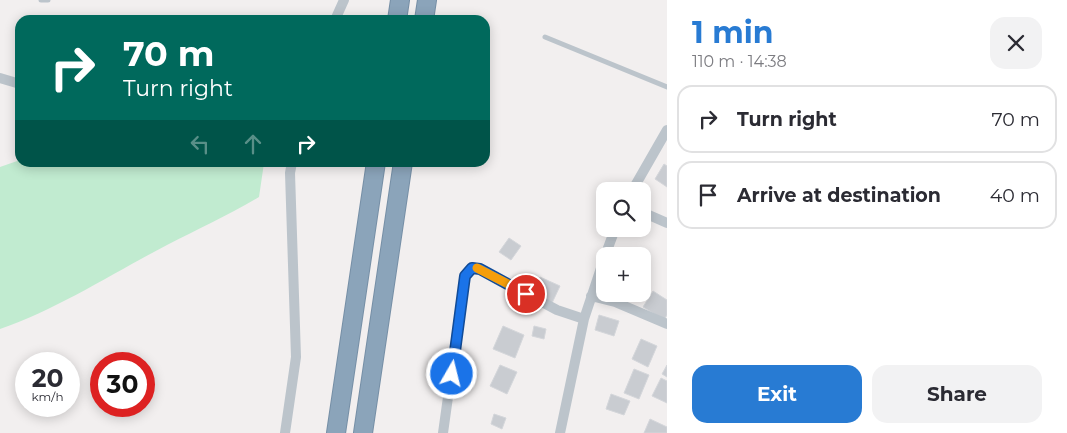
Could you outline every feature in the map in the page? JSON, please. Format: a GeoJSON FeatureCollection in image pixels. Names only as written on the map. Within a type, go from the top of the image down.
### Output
{"type":"FeatureCollection","features":[{"type":"Feature","properties":{"kind":"highway"},"geometry":{"type":"LineString","coordinates":[[398,15],[400,0]]}},
{"type":"Feature","properties":{"kind":"highway"},"geometry":{"type":"LineString","coordinates":[[425,15],[427,0]]}},
{"type":"Feature","properties":{"kind":"highway"},"geometry":{"type":"LineString","coordinates":[[336,433],[375,167]]}},
{"type":"Feature","properties":{"kind":"highway"},"geometry":{"type":"LineString","coordinates":[[363,433],[402,167]]}},
{"type":"Feature","properties":{"kind":"street"},"geometry":{"type":"LineString","coordinates":[[336,15],[344,0]]}},
{"type":"Feature","properties":{"kind":"street"},"geometry":{"type":"LineString","coordinates":[[0,78],[15,82]]}},
{"type":"Feature","properties":{"kind":"street"},"geometry":{"type":"LineString","coordinates":[[637,182],[667,130]]}},
{"type":"Feature","properties":{"kind":"street"},"geometry":{"type":"LineString","coordinates":[[285,433],[296,356],[291,167]]}},
{"type":"Feature","properties":{"kind":"street"},"geometry":{"type":"LineString","coordinates":[[651,216],[667,223]]}},
{"type":"Feature","properties":{"kind":"street"},"geometry":{"type":"LineString","coordinates":[[443,433],[465,276],[472,268],[480,269],[558,310],[584,319]]}},
{"type":"Feature","properties":{"kind":"street"},"geometry":{"type":"LineString","coordinates":[[560,433],[584,319],[596,282]]}},
{"type":"Feature","properties":{"kind":"street"},"geometry":{"type":"LineString","coordinates":[[591,296],[615,302],[667,324]]}},
{"type":"Feature","properties":{"kind":"lane"},"geometry":{"type":"LineString","coordinates":[[41,0],[48,0]]}},
{"type":"Feature","properties":{"kind":"lane"},"geometry":{"type":"LineString","coordinates":[[544,37],[667,87]]}},
{"type":"Feature","properties":{"kind":"green space"},"geometry":{"type":"Polygon","coordinates":[[[15,162],[15,167],[263,167],[259,197],[64,301],[0,329],[0,167],[15,162]]]}},
{"type":"Feature","properties":{"kind":"building"},"geometry":{"type":"Polygon","coordinates":[[[664,164],[667,166],[667,187],[655,179],[664,164]]]}},
{"type":"Feature","properties":{"kind":"building"},"geometry":{"type":"Polygon","coordinates":[[[509,238],[521,246],[511,260],[499,252],[509,238]]]}},
{"type":"Feature","properties":{"kind":"building"},"geometry":{"type":"Polygon","coordinates":[[[540,277],[560,286],[552,303],[532,293],[540,277]]]}},
{"type":"Feature","properties":{"kind":"building"},"geometry":{"type":"Polygon","coordinates":[[[653,291],[667,300],[667,315],[664,320],[643,307],[646,302],[651,302],[653,291]]]}},
{"type":"Feature","properties":{"kind":"building"},"geometry":{"type":"Polygon","coordinates":[[[599,315],[619,321],[614,336],[595,330],[599,315]]]}},
{"type":"Feature","properties":{"kind":"building"},"geometry":{"type":"Polygon","coordinates":[[[503,326],[524,335],[515,358],[493,349],[503,326]]]}},
{"type":"Feature","properties":{"kind":"building"},"geometry":{"type":"Polygon","coordinates":[[[534,326],[546,329],[544,339],[532,336],[534,326]]]}},
{"type":"Feature","properties":{"kind":"building"},"geometry":{"type":"Polygon","coordinates":[[[641,339],[657,346],[648,367],[632,359],[641,339]]]}},
{"type":"Feature","properties":{"kind":"building"},"geometry":{"type":"Polygon","coordinates":[[[500,365],[517,372],[507,394],[490,386],[500,365]]]}},
{"type":"Feature","properties":{"kind":"building"},"geometry":{"type":"Polygon","coordinates":[[[667,365],[667,377],[662,374],[667,365]]]}},
{"type":"Feature","properties":{"kind":"building"},"geometry":{"type":"Polygon","coordinates":[[[634,369],[649,375],[639,399],[624,393],[634,369]]]}},
{"type":"Feature","properties":{"kind":"building"},"geometry":{"type":"Polygon","coordinates":[[[661,378],[667,381],[667,403],[652,396],[661,378]]]}},
{"type":"Feature","properties":{"kind":"building"},"geometry":{"type":"Polygon","coordinates":[[[611,394],[630,401],[624,415],[606,409],[611,394]]]}},
{"type":"Feature","properties":{"kind":"building"},"geometry":{"type":"Polygon","coordinates":[[[494,414],[506,418],[502,429],[491,424],[494,414]]]}},
{"type":"Feature","properties":{"kind":"building"},"geometry":{"type":"Polygon","coordinates":[[[650,419],[667,427],[667,433],[644,433],[650,419]]]}},
{"type":"Feature","properties":{"kind":"slow traffic"},"geometry":{"type":"LineString","coordinates":[[477,268],[508,284]]}},
{"type":"Feature","properties":{"kind":"route"},"geometry":{"type":"LineString","coordinates":[[452,374],[465,276],[472,268],[480,269],[526,294]]}}]}
